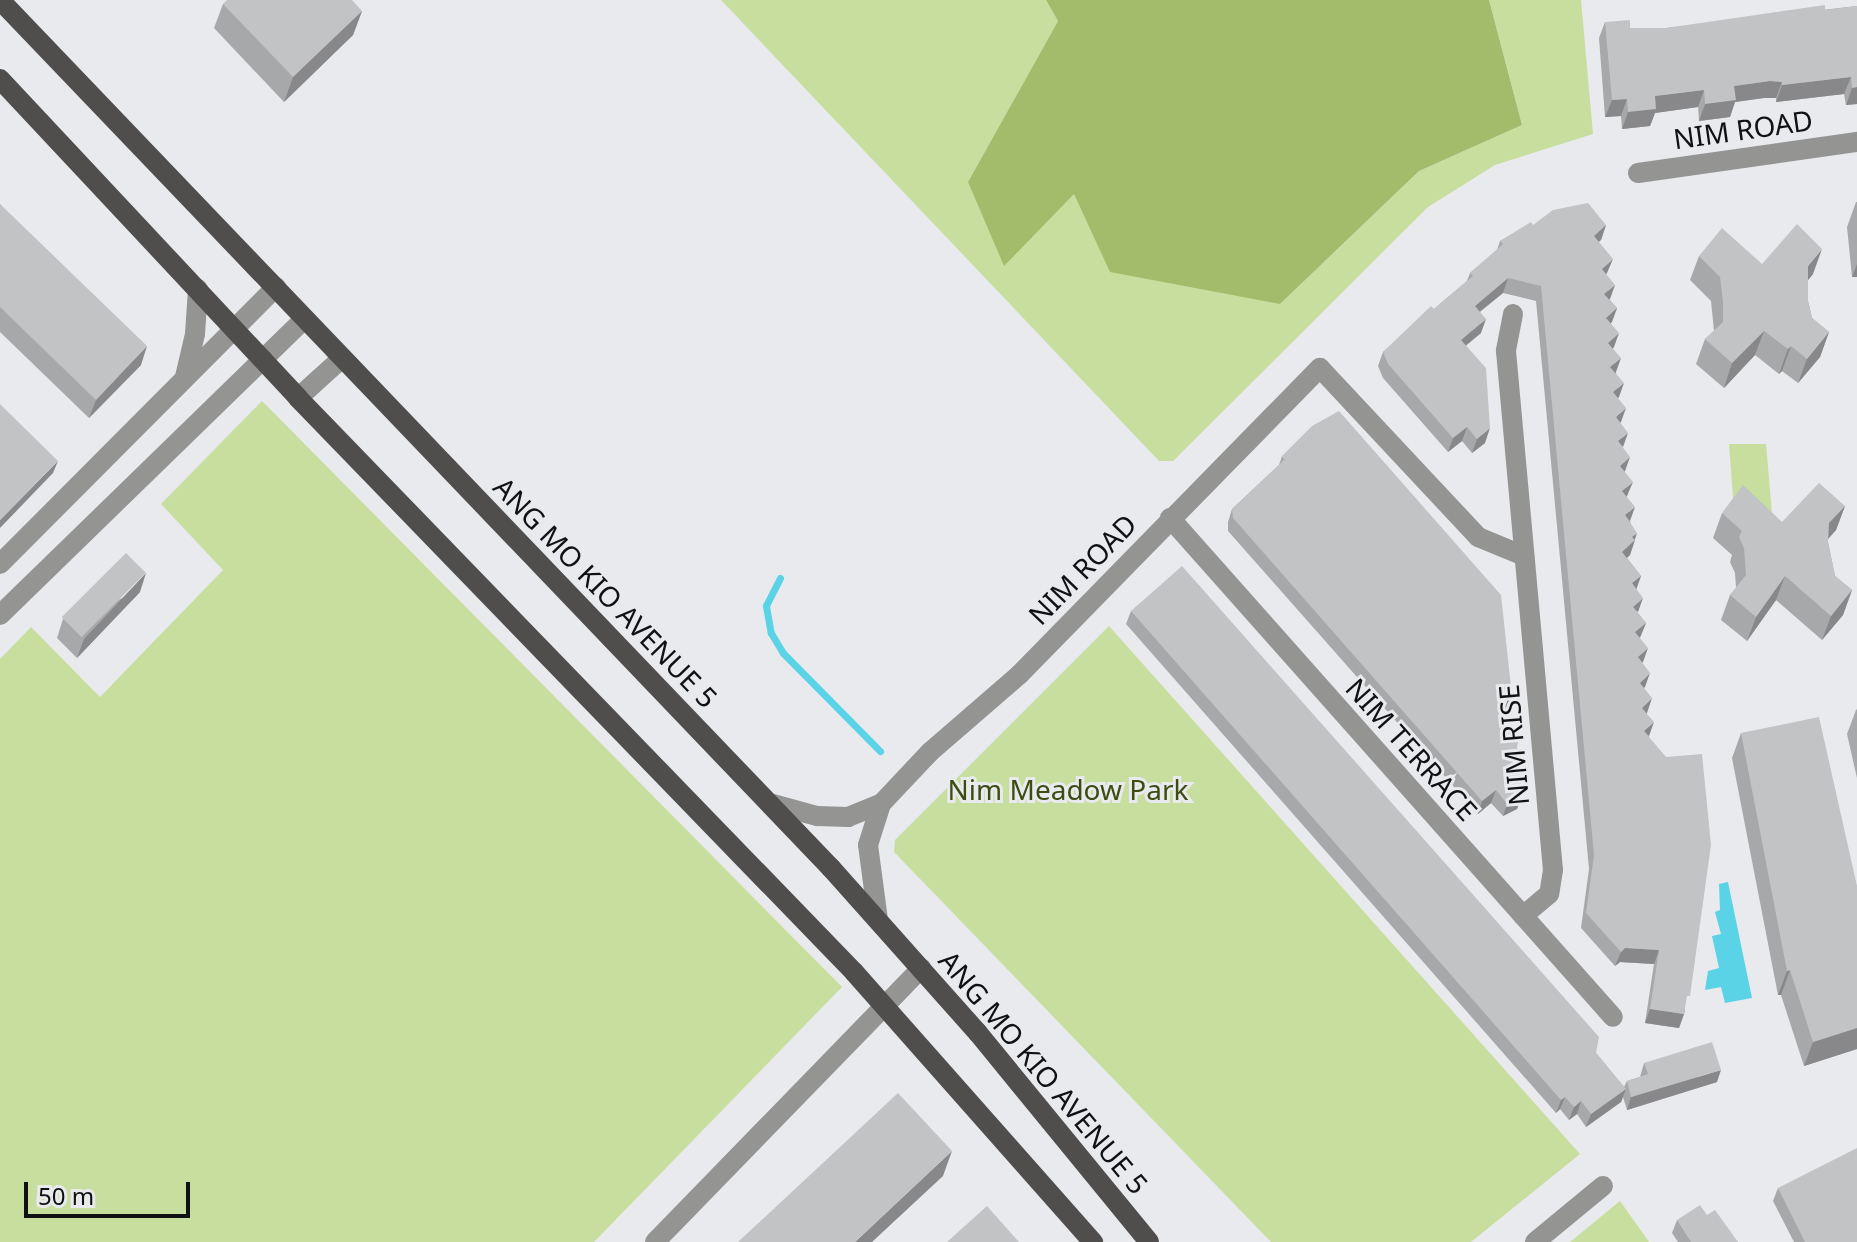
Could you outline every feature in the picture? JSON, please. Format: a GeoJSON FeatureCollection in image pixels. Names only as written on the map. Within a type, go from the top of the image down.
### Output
{"type":"FeatureCollection","features":[{"type":"Feature","properties":{"kind":"main road","name":"ANG MO KIO AVENUE 5"},"geometry":{"type":"LineString","coordinates":[[0,0],[878,920],[1149,1242]]}},
{"type":"Feature","properties":{"kind":"main road"},"geometry":{"type":"LineString","coordinates":[[0,79],[298,398],[884,1005],[1093,1242]]}},
{"type":"Feature","properties":{"kind":"street","name":"NIM ROAD"},"geometry":{"type":"LineString","coordinates":[[1638,173],[1857,142]]}},
{"type":"Feature","properties":{"kind":"street"},"geometry":{"type":"LineString","coordinates":[[0,564],[276,287]]}},
{"type":"Feature","properties":{"kind":"street"},"geometry":{"type":"LineString","coordinates":[[185,377],[195,334],[198,289]]}},
{"type":"Feature","properties":{"kind":"street","name":"NIM RISE"},"geometry":{"type":"LineString","coordinates":[[1513,314],[1506,351],[1553,870],[1549,894],[1523,916]]}},
{"type":"Feature","properties":{"kind":"street"},"geometry":{"type":"LineString","coordinates":[[0,615],[304,319]]}},
{"type":"Feature","properties":{"kind":"street"},"geometry":{"type":"LineString","coordinates":[[298,398],[342,358]]}},
{"type":"Feature","properties":{"kind":"street","name":"NIM ROAD"},"geometry":{"type":"LineString","coordinates":[[881,804],[930,752],[1019,675],[1320,368],[1478,537],[1524,556]]}},
{"type":"Feature","properties":{"kind":"street","name":"NIM TERRACE"},"geometry":{"type":"LineString","coordinates":[[1170,518],[1613,1017]]}},
{"type":"Feature","properties":{"kind":"street"},"geometry":{"type":"LineString","coordinates":[[769,803],[817,816],[848,817],[881,804]]}},
{"type":"Feature","properties":{"kind":"street"},"geometry":{"type":"LineString","coordinates":[[878,920],[868,845],[881,804]]}},
{"type":"Feature","properties":{"kind":"street"},"geometry":{"type":"LineString","coordinates":[[655,1242],[921,968]]}},
{"type":"Feature","properties":{"kind":"street"},"geometry":{"type":"LineString","coordinates":[[1535,1242],[1603,1186]]}},
{"type":"Feature","properties":{"kind":"green space"},"geometry":{"type":"Polygon","coordinates":[[[721,0],[1046,0],[1058,21],[968,182],[1074,194],[1280,304],[1419,171],[1522,125],[1489,0],[1581,0],[1593,134],[1495,165],[1428,207],[1173,461],[1159,461],[721,0]]]}},
{"type":"Feature","properties":{"kind":"green space"},"geometry":{"type":"Polygon","coordinates":[[[1046,0],[1489,0],[1522,125],[1419,171],[1280,304],[1110,272],[1074,194],[1004,266],[968,182],[1058,21],[1046,0]]]}},
{"type":"Feature","properties":{"kind":"green space"},"geometry":{"type":"Polygon","coordinates":[[[262,401],[842,987],[594,1242],[0,1242],[0,659],[31,627],[100,697],[223,570],[161,504],[262,401]]]}},
{"type":"Feature","properties":{"kind":"green space"},"geometry":{"type":"Polygon","coordinates":[[[1729,444],[1766,444],[1773,525],[1734,510],[1729,444]]]}},
{"type":"Feature","properties":{"kind":"green space","name":"Nim Meadow Park"},"geometry":{"type":"Polygon","coordinates":[[[1109,626],[1580,1154],[1471,1242],[1271,1242],[894,852],[895,840],[1109,626]]]}},
{"type":"Feature","properties":{"kind":"green space"},"geometry":{"type":"Polygon","coordinates":[[[1620,1201],[1649,1242],[1570,1242],[1620,1201]]]}},
{"type":"Feature","properties":{"kind":"water"},"geometry":{"type":"Polygon","coordinates":[[[1728,882],[1752,998],[1725,1003],[1721,987],[1705,990],[1708,971],[1719,968],[1712,936],[1721,934],[1715,912],[1720,910],[1719,884],[1728,882]]]}},
{"type":"Feature","properties":{"kind":"building"},"geometry":{"type":"Polygon","coordinates":[[[227,0],[352,0],[362,11],[293,77],[223,4],[227,0]]]}},
{"type":"Feature","properties":{"kind":"building"},"geometry":{"type":"Polygon","coordinates":[[[1825,5],[1825,10],[1857,6],[1857,87],[1852,88],[1851,77],[1782,85],[1782,82],[1770,81],[1734,86],[1736,100],[1705,104],[1704,90],[1655,96],[1656,109],[1628,112],[1627,99],[1612,100],[1605,22],[1630,20],[1630,28],[1666,28],[1825,5]]]}},
{"type":"Feature","properties":{"kind":"building"},"geometry":{"type":"Polygon","coordinates":[[[1588,203],[1606,225],[1594,236],[1613,259],[1602,269],[1615,285],[1604,294],[1617,308],[1606,318],[1619,333],[1608,343],[1621,358],[1610,367],[1624,383],[1613,392],[1626,408],[1616,417],[1628,433],[1618,441],[1630,457],[1620,466],[1633,482],[1622,491],[1635,507],[1625,515],[1637,533],[1632,537],[1635,540],[1622,552],[1641,576],[1632,583],[1643,598],[1633,607],[1646,623],[1635,632],[1648,648],[1638,657],[1650,673],[1640,683],[1652,698],[1642,708],[1654,722],[1644,731],[1666,757],[1702,754],[1711,845],[1690,996],[1687,996],[1684,1014],[1650,1009],[1659,950],[1625,948],[1621,952],[1586,913],[1594,855],[1541,286],[1508,278],[1475,306],[1486,319],[1461,340],[1486,368],[1490,428],[1477,439],[1467,427],[1453,438],[1388,364],[1383,352],[1431,306],[1434,309],[1473,276],[1470,273],[1503,244],[1500,241],[1531,222],[1533,225],[1553,210],[1588,203]]]}},
{"type":"Feature","properties":{"kind":"building"},"geometry":{"type":"Polygon","coordinates":[[[0,204],[147,346],[96,400],[0,307],[0,204]]]}},
{"type":"Feature","properties":{"kind":"building"},"geometry":{"type":"Polygon","coordinates":[[[1797,224],[1822,249],[1808,266],[1808,301],[1812,318],[1829,332],[1807,359],[1764,331],[1732,363],[1705,339],[1723,322],[1723,302],[1720,277],[1699,256],[1722,228],[1762,264],[1797,224]]]}},
{"type":"Feature","properties":{"kind":"building"},"geometry":{"type":"Polygon","coordinates":[[[0,404],[58,461],[0,520],[0,404]]]}},
{"type":"Feature","properties":{"kind":"building"},"geometry":{"type":"Polygon","coordinates":[[[1339,411],[1501,595],[1512,696],[1499,709],[1520,734],[1517,747],[1522,796],[1507,804],[1496,790],[1482,801],[1233,518],[1232,509],[1285,459],[1282,456],[1312,426],[1339,411]]]}},
{"type":"Feature","properties":{"kind":"building"},"geometry":{"type":"Polygon","coordinates":[[[1819,483],[1845,506],[1829,523],[1828,542],[1835,576],[1852,590],[1831,616],[1785,576],[1756,617],[1730,595],[1746,575],[1744,548],[1739,537],[1742,531],[1722,513],[1743,485],[1782,522],[1819,483]]]}},
{"type":"Feature","properties":{"kind":"building"},"geometry":{"type":"Polygon","coordinates":[[[126,553],[146,573],[81,637],[62,617],[126,553]]]}},
{"type":"Feature","properties":{"kind":"building"},"geometry":{"type":"Polygon","coordinates":[[[1182,566],[1599,1037],[1596,1053],[1626,1089],[1591,1114],[1581,1101],[1574,1107],[1565,1097],[1561,1100],[1131,611],[1182,566]]]}},
{"type":"Feature","properties":{"kind":"building"},"geometry":{"type":"Polygon","coordinates":[[[1819,717],[1857,886],[1857,1028],[1813,1042],[1790,970],[1787,971],[1741,733],[1819,717]]]}},
{"type":"Feature","properties":{"kind":"building"},"geometry":{"type":"Polygon","coordinates":[[[1712,1042],[1721,1070],[1631,1097],[1627,1081],[1648,1074],[1644,1063],[1712,1042]]]}},
{"type":"Feature","properties":{"kind":"building"},"geometry":{"type":"Polygon","coordinates":[[[898,1093],[952,1151],[855,1242],[738,1242],[898,1093]]]}},
{"type":"Feature","properties":{"kind":"building"},"geometry":{"type":"Polygon","coordinates":[[[1857,1148],[1857,1242],[1805,1242],[1778,1188],[1857,1148]]]}},
{"type":"Feature","properties":{"kind":"building"},"geometry":{"type":"Polygon","coordinates":[[[1700,1205],[1707,1215],[1715,1210],[1738,1242],[1691,1242],[1677,1220],[1700,1205]]]}},
{"type":"Feature","properties":{"kind":"building"},"geometry":{"type":"Polygon","coordinates":[[[987,1206],[1019,1242],[947,1242],[987,1206]]]}},
{"type":"Feature","properties":{"kind":"waterway"},"geometry":{"type":"LineString","coordinates":[[780,578],[766,606],[771,633],[783,653],[880,751]]}}]}
